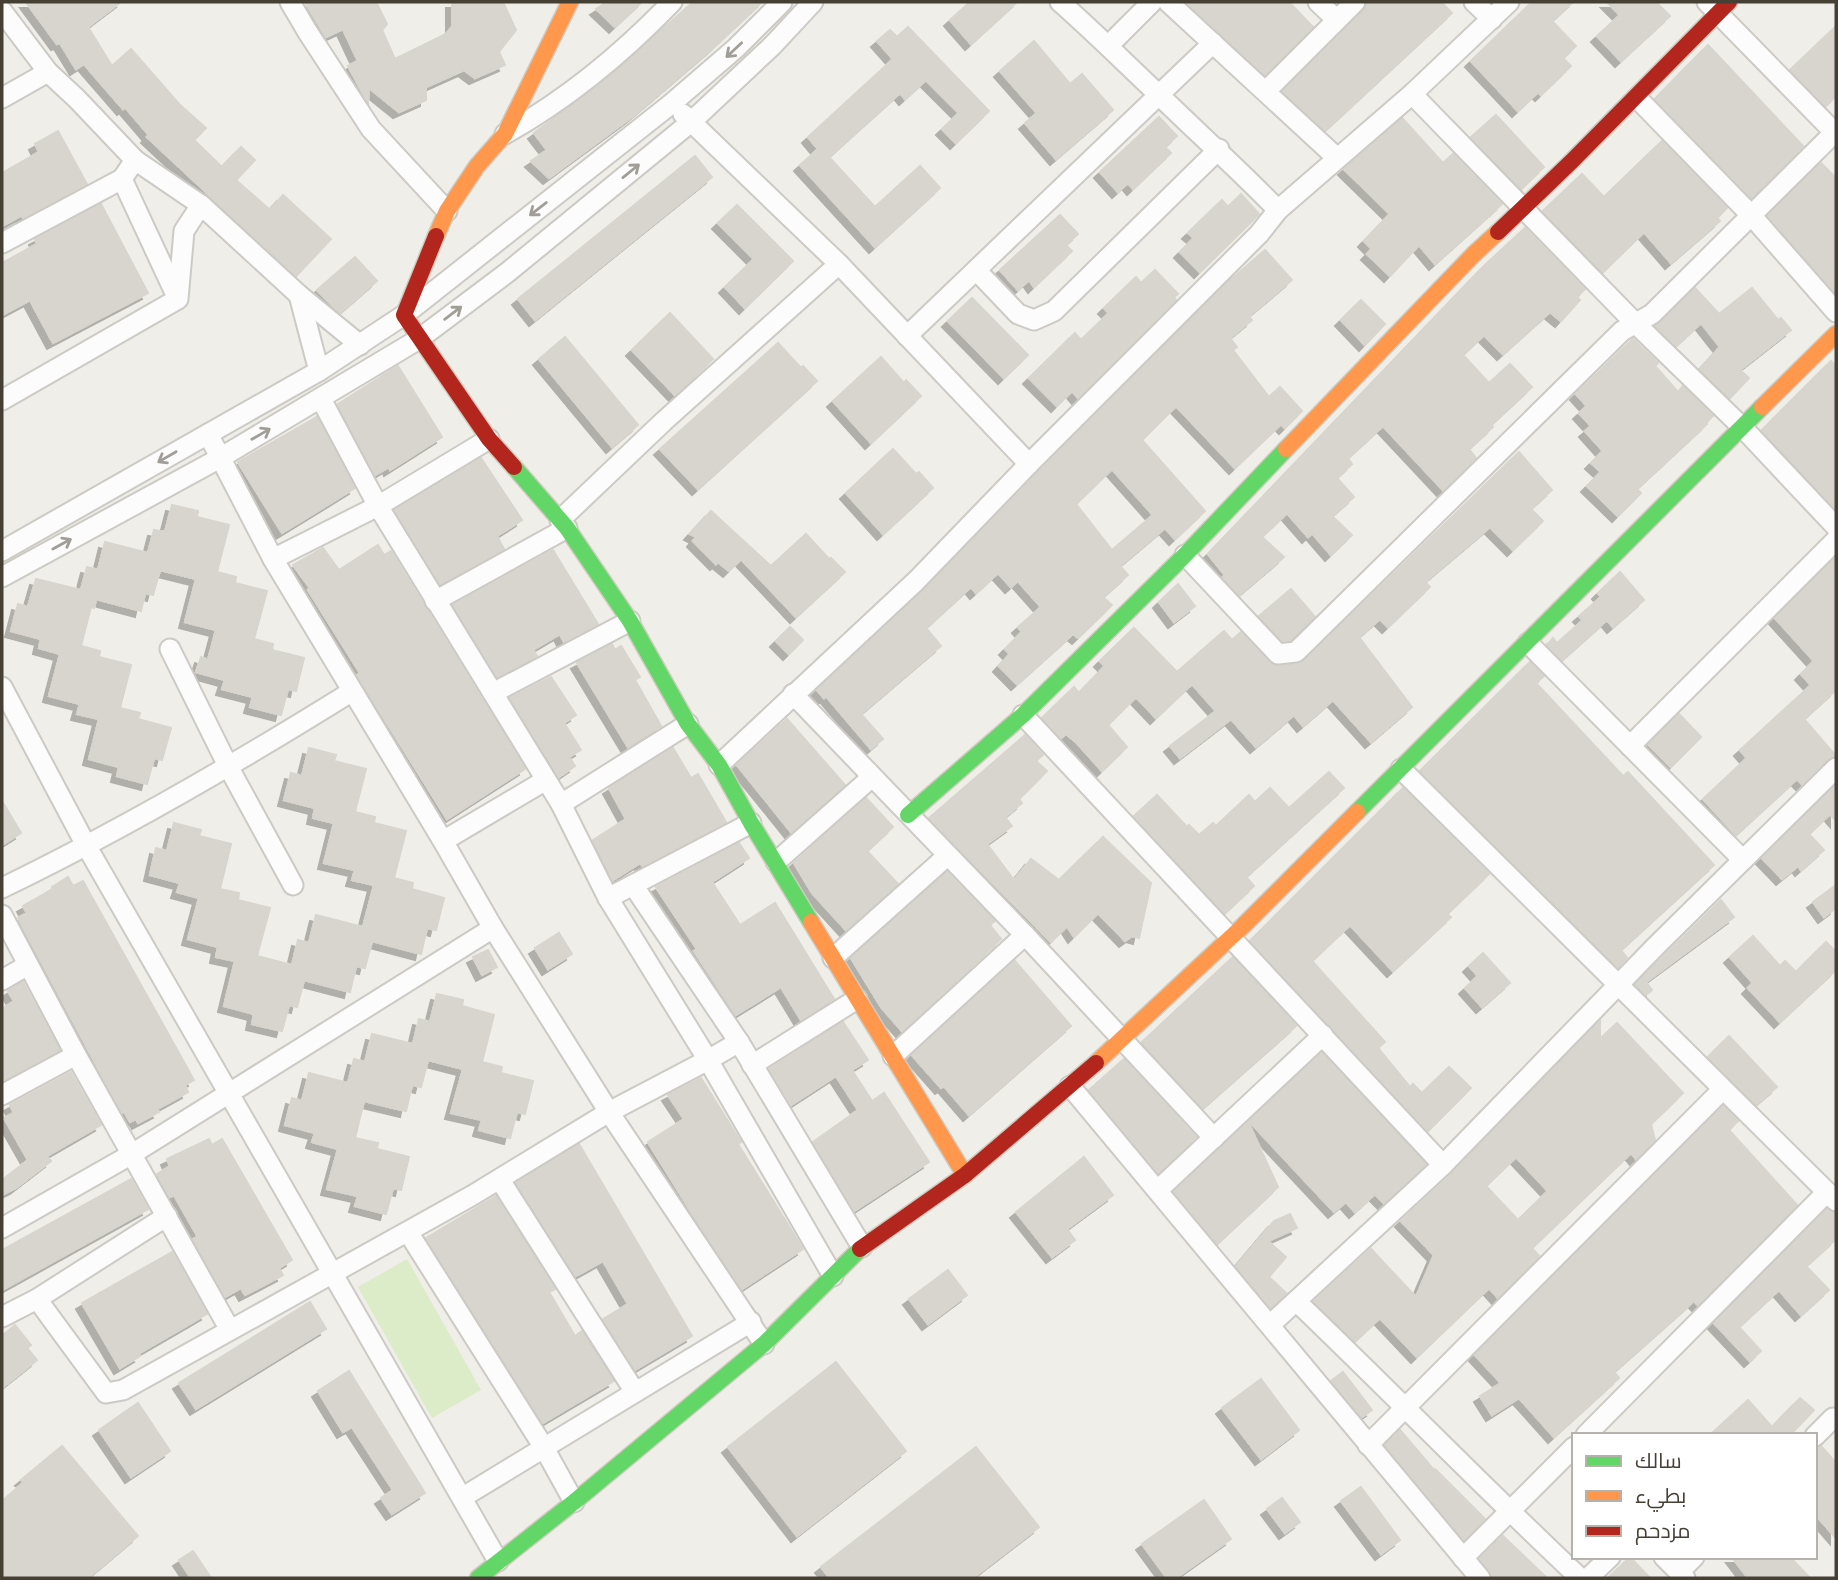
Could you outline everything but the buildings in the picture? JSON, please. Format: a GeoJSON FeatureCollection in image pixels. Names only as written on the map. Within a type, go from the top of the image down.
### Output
{"type":"FeatureCollection","features":[{"type":"Feature","properties":{"kind":"street"},"geometry":{"type":"LineString","coordinates":[[290,2],[371,129],[447,211]]}},
{"type":"Feature","properties":{"kind":"street"},"geometry":{"type":"LineString","coordinates":[[505,134],[545,112],[672,2]]}},
{"type":"Feature","properties":{"kind":"street"},"geometry":{"type":"LineString","coordinates":[[2,551],[319,371],[404,315],[671,104],[736,48],[782,2]]}},
{"type":"Feature","properties":{"kind":"street"},"geometry":{"type":"LineString","coordinates":[[2,577],[220,458],[419,339],[508,272],[691,122],[773,45],[813,2]]}},
{"type":"Feature","properties":{"kind":"street"},"geometry":{"type":"LineString","coordinates":[[1060,2],[1219,149],[1278,210]]}},
{"type":"Feature","properties":{"kind":"street"},"geometry":{"type":"LineString","coordinates":[[1109,45],[1152,2]]}},
{"type":"Feature","properties":{"kind":"street"},"geometry":{"type":"LineString","coordinates":[[1168,2],[1336,157]]}},
{"type":"Feature","properties":{"kind":"street"},"geometry":{"type":"LineString","coordinates":[[1318,2],[1337,20]]}},
{"type":"Feature","properties":{"kind":"street"},"geometry":{"type":"LineString","coordinates":[[1266,91],[1355,2]]}},
{"type":"Feature","properties":{"kind":"street"},"geometry":{"type":"LineString","coordinates":[[1474,2],[1492,19]]}},
{"type":"Feature","properties":{"kind":"street"},"geometry":{"type":"LineString","coordinates":[[719,765],[916,581],[1028,464],[1259,234],[1278,210],[1336,157],[1412,94],[1509,2]]}},
{"type":"Feature","properties":{"kind":"street"},"geometry":{"type":"LineString","coordinates":[[404,315],[447,211],[477,166],[505,134],[566,3]]}},
{"type":"Feature","properties":{"kind":"street"},"geometry":{"type":"LineString","coordinates":[[908,815],[1023,715],[1185,555],[1474,254],[1637,98],[1718,5],[1836,133],[1653,314],[1622,331],[1296,652],[1278,654],[1185,555]]}},
{"type":"Feature","properties":{"kind":"street"},"geometry":{"type":"LineString","coordinates":[[2,11],[48,72],[135,160],[201,205],[299,295],[360,345]]}},
{"type":"Feature","properties":{"kind":"street"},"geometry":{"type":"LineString","coordinates":[[908,336],[1213,43]]}},
{"type":"Feature","properties":{"kind":"street"},"geometry":{"type":"LineString","coordinates":[[2,98],[48,72]]}},
{"type":"Feature","properties":{"kind":"street"},"geometry":{"type":"LineString","coordinates":[[1412,94],[1635,323],[1743,428],[1836,527]]}},
{"type":"Feature","properties":{"kind":"street"},"geometry":{"type":"LineString","coordinates":[[1637,98],[1751,215],[1836,312]]}},
{"type":"Feature","properties":{"kind":"street"},"geometry":{"type":"LineString","coordinates":[[671,104],[839,264],[1028,464]]}},
{"type":"Feature","properties":{"kind":"street"},"geometry":{"type":"LineString","coordinates":[[977,271],[1018,314],[1034,320],[1054,311],[1219,149]]}},
{"type":"Feature","properties":{"kind":"street"},"geometry":{"type":"LineString","coordinates":[[2,243],[121,179],[135,160]]}},
{"type":"Feature","properties":{"kind":"street"},"geometry":{"type":"LineString","coordinates":[[121,179],[178,299]]}},
{"type":"Feature","properties":{"kind":"street"},"geometry":{"type":"LineString","coordinates":[[178,299],[184,231],[201,205]]}},
{"type":"Feature","properties":{"kind":"street"},"geometry":{"type":"LineString","coordinates":[[435,601],[564,524],[664,421],[839,264]]}},
{"type":"Feature","properties":{"kind":"street"},"geometry":{"type":"LineString","coordinates":[[299,295],[319,371]]}},
{"type":"Feature","properties":{"kind":"street"},"geometry":{"type":"LineString","coordinates":[[2,400],[178,299]]}},
{"type":"Feature","properties":{"kind":"street"},"geometry":{"type":"LineString","coordinates":[[404,315],[489,439],[564,524],[630,621],[688,724],[719,765],[751,823],[965,1175]]}},
{"type":"Feature","properties":{"kind":"street"},"geometry":{"type":"LineString","coordinates":[[478,1578],[764,1344],[862,1247],[965,1175],[1123,1040],[1232,937],[1836,334]]}},
{"type":"Feature","properties":{"kind":"street"},"geometry":{"type":"LineString","coordinates":[[321,399],[378,506],[561,804],[608,898],[708,1060],[833,1276]]}},
{"type":"Feature","properties":{"kind":"street"},"geometry":{"type":"LineString","coordinates":[[208,434],[273,559],[493,928],[609,1112],[764,1344]]}},
{"type":"Feature","properties":{"kind":"street"},"geometry":{"type":"LineString","coordinates":[[273,559],[378,506],[489,439]]}},
{"type":"Feature","properties":{"kind":"street"},"geometry":{"type":"LineString","coordinates":[[1630,746],[1836,540]]}},
{"type":"Feature","properties":{"kind":"street"},"geometry":{"type":"LineString","coordinates":[[493,693],[630,621]]}},
{"type":"Feature","properties":{"kind":"street"},"geometry":{"type":"LineString","coordinates":[[1528,643],[1743,860]]}},
{"type":"Feature","properties":{"kind":"street"},"geometry":{"type":"LineString","coordinates":[[170,649],[229,768],[293,884]]}},
{"type":"Feature","properties":{"kind":"street"},"geometry":{"type":"LineString","coordinates":[[2,687],[87,847],[498,1562]]}},
{"type":"Feature","properties":{"kind":"street"},"geometry":{"type":"LineString","coordinates":[[2,888],[87,847],[229,768],[351,692]]}},
{"type":"Feature","properties":{"kind":"street"},"geometry":{"type":"LineString","coordinates":[[793,694],[1025,935],[1214,1138]]}},
{"type":"Feature","properties":{"kind":"street"},"geometry":{"type":"LineString","coordinates":[[1023,715],[1443,1165]]}},
{"type":"Feature","properties":{"kind":"street"},"geometry":{"type":"LineString","coordinates":[[561,804],[688,724]]}},
{"type":"Feature","properties":{"kind":"street"},"geometry":{"type":"LineString","coordinates":[[1270,1325],[1443,1165],[1619,984],[1836,768]]}},
{"type":"Feature","properties":{"kind":"street"},"geometry":{"type":"LineString","coordinates":[[1401,769],[1831,1197],[1588,1433]]}},
{"type":"Feature","properties":{"kind":"street"},"geometry":{"type":"LineString","coordinates":[[776,862],[872,777]]}},
{"type":"Feature","properties":{"kind":"street"},"geometry":{"type":"LineString","coordinates":[[443,841],[546,780]]}},
{"type":"Feature","properties":{"kind":"street"},"geometry":{"type":"LineString","coordinates":[[608,898],[751,823]]}},
{"type":"Feature","properties":{"kind":"street"},"geometry":{"type":"LineString","coordinates":[[833,958],[947,856]]}},
{"type":"Feature","properties":{"kind":"street"},"geometry":{"type":"LineString","coordinates":[[633,885],[739,1041],[862,1247]]}},
{"type":"Feature","properties":{"kind":"street"},"geometry":{"type":"LineString","coordinates":[[2,915],[76,1055],[230,1330]]}},
{"type":"Feature","properties":{"kind":"street"},"geometry":{"type":"LineString","coordinates":[[2,1228],[132,1154],[493,928]]}},
{"type":"Feature","properties":{"kind":"street"},"geometry":{"type":"LineString","coordinates":[[893,1056],[1025,935]]}},
{"type":"Feature","properties":{"kind":"street"},"geometry":{"type":"LineString","coordinates":[[2,980],[28,965]]}},
{"type":"Feature","properties":{"kind":"street"},"geometry":{"type":"LineString","coordinates":[[752,1065],[857,999]]}},
{"type":"Feature","properties":{"kind":"street"},"geometry":{"type":"LineString","coordinates":[[1158,1190],[1323,1035]]}},
{"type":"Feature","properties":{"kind":"street"},"geometry":{"type":"LineString","coordinates":[[37,1299],[106,1393],[123,1390],[500,1180],[609,1112],[739,1041]]}},
{"type":"Feature","properties":{"kind":"street"},"geometry":{"type":"LineString","coordinates":[[2,1096],[76,1055]]}},
{"type":"Feature","properties":{"kind":"street"},"geometry":{"type":"LineString","coordinates":[[1070,1086],[1480,1578]]}},
{"type":"Feature","properties":{"kind":"street"},"geometry":{"type":"LineString","coordinates":[[1368,1445],[1723,1089]]}},
{"type":"Feature","properties":{"kind":"street"},"geometry":{"type":"LineString","coordinates":[[500,1180],[635,1392]]}},
{"type":"Feature","properties":{"kind":"street"},"geometry":{"type":"LineString","coordinates":[[2,1317],[37,1299],[167,1216]]}},
{"type":"Feature","properties":{"kind":"street"},"geometry":{"type":"LineString","coordinates":[[408,1232],[543,1446],[574,1502]]}},
{"type":"Feature","properties":{"kind":"street"},"geometry":{"type":"LineString","coordinates":[[1296,1301],[1406,1407],[1509,1512],[1580,1578]]}},
{"type":"Feature","properties":{"kind":"street"},"geometry":{"type":"LineString","coordinates":[[463,1497],[751,1322]]}},
{"type":"Feature","properties":{"kind":"street"},"geometry":{"type":"LineString","coordinates":[[1817,1434],[1833,1418]]}},
{"type":"Feature","properties":{"kind":"street"},"geometry":{"type":"LineString","coordinates":[[1463,1558],[1572,1449]]}},
{"type":"Feature","properties":{"kind":"street"},"geometry":{"type":"LineString","coordinates":[[1588,1578],[1608,1559]]}},
{"type":"Feature","properties":{"kind":"street"},"geometry":{"type":"LineString","coordinates":[[1666,1559],[1682,1575],[1693,1559]]}},
{"type":"Feature","properties":{"kind":"green space"},"geometry":{"type":"Polygon","coordinates":[[[407,1259],[481,1390],[432,1418],[358,1287],[407,1259]]]}},
{"type":"Feature","properties":{"kind":"traffic: fast"},"geometry":{"type":"LineString","coordinates":[[1357,812],[1762,407]]}},
{"type":"Feature","properties":{"kind":"traffic: fast"},"geometry":{"type":"LineString","coordinates":[[908,815],[1023,715],[1185,555],[1286,449]]}},
{"type":"Feature","properties":{"kind":"traffic: fast"},"geometry":{"type":"LineString","coordinates":[[514,467],[567,528],[630,621],[688,724],[719,765],[811,922]]}},
{"type":"Feature","properties":{"kind":"traffic: fast"},"geometry":{"type":"LineString","coordinates":[[478,1578],[764,1344],[860,1249]]}},
{"type":"Feature","properties":{"kind":"traffic: slow"},"geometry":{"type":"LineString","coordinates":[[436,236],[447,211],[477,166],[505,134],[570,2]]}},
{"type":"Feature","properties":{"kind":"traffic: slow"},"geometry":{"type":"LineString","coordinates":[[1286,449],[1498,232]]}},
{"type":"Feature","properties":{"kind":"traffic: slow"},"geometry":{"type":"LineString","coordinates":[[1762,407],[1836,334]]}},
{"type":"Feature","properties":{"kind":"traffic: slow"},"geometry":{"type":"LineString","coordinates":[[1096,1063],[1243,926],[1357,812]]}},
{"type":"Feature","properties":{"kind":"traffic: slow"},"geometry":{"type":"LineString","coordinates":[[811,922],[965,1175]]}},
{"type":"Feature","properties":{"kind":"traffic: jam"},"geometry":{"type":"LineString","coordinates":[[1498,232],[1729,2]]}},
{"type":"Feature","properties":{"kind":"traffic: jam"},"geometry":{"type":"LineString","coordinates":[[436,236],[404,315],[489,439],[514,467]]}},
{"type":"Feature","properties":{"kind":"traffic: jam"},"geometry":{"type":"LineString","coordinates":[[860,1249],[965,1175],[1096,1063]]}}]}
